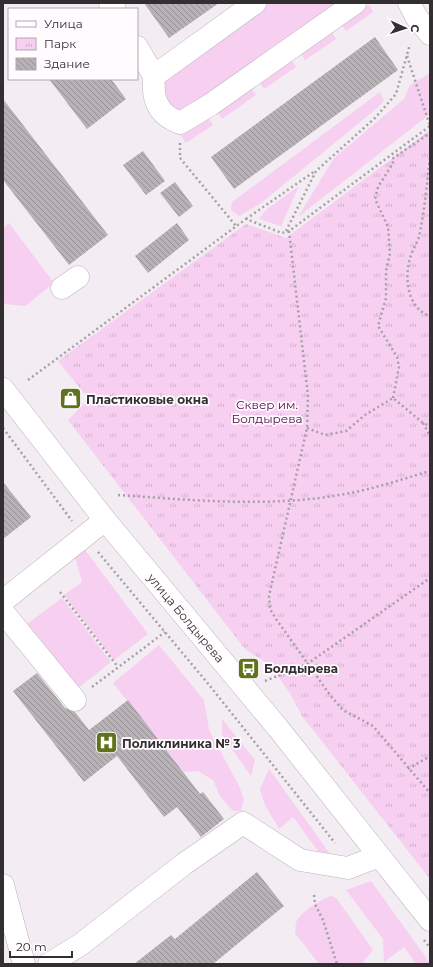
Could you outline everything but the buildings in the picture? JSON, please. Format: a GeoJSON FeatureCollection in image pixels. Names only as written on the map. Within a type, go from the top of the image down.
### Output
{"type":"FeatureCollection","features":[{"type":"Feature","properties":{"kind":"street"},"geometry":{"type":"LineString","coordinates":[[154,76],[255,3]]}},
{"type":"Feature","properties":{"kind":"street"},"geometry":{"type":"LineString","coordinates":[[138,49],[154,76],[152,91],[158,107],[170,119],[180,123],[210,105],[355,3]]}},
{"type":"Feature","properties":{"kind":"street","name":"улица Болдырева"},"geometry":{"type":"LineString","coordinates":[[3,389],[105,520],[220,658],[379,856],[425,928]]}},
{"type":"Feature","properties":{"kind":"street"},"geometry":{"type":"LineString","coordinates":[[3,601],[105,520]]}},
{"type":"Feature","properties":{"kind":"street"},"geometry":{"type":"LineString","coordinates":[[3,612],[75,700]]}},
{"type":"Feature","properties":{"kind":"street"},"geometry":{"type":"LineString","coordinates":[[49,964],[80,945],[184,864],[243,823],[300,860],[348,868],[379,856]]}},
{"type":"Feature","properties":{"kind":"street"},"geometry":{"type":"LineString","coordinates":[[3,885],[24,964]]}},
{"type":"Feature","properties":{"kind":"path"},"geometry":{"type":"LineString","coordinates":[[28,380],[236,226],[316,171],[375,118],[396,94],[406,56],[419,18]]}},
{"type":"Feature","properties":{"kind":"path"},"geometry":{"type":"LineString","coordinates":[[307,428],[325,435],[346,431],[365,415],[393,398],[399,366],[397,357],[378,326],[386,298],[386,272],[390,253],[388,227],[376,199],[378,187],[393,164],[392,158],[430,133],[430,126],[406,56]]}},
{"type":"Feature","properties":{"kind":"path"},"geometry":{"type":"LineString","coordinates":[[180,123],[180,158],[236,226]]}},
{"type":"Feature","properties":{"kind":"path"},"geometry":{"type":"LineString","coordinates":[[246,219],[282,233],[288,232],[430,126]]}},
{"type":"Feature","properties":{"kind":"path"},"geometry":{"type":"LineString","coordinates":[[430,158],[420,234],[411,255],[408,274],[409,292],[413,302],[419,310],[430,316]]}},
{"type":"Feature","properties":{"kind":"path"},"geometry":{"type":"LineString","coordinates":[[316,171],[288,232],[308,396],[307,428],[269,603],[276,619],[307,664],[343,710],[373,726],[408,769],[430,793]]}},
{"type":"Feature","properties":{"kind":"path"},"geometry":{"type":"LineString","coordinates":[[393,398],[430,426]]}},
{"type":"Feature","properties":{"kind":"path"},"geometry":{"type":"LineString","coordinates":[[423,422],[430,436]]}},
{"type":"Feature","properties":{"kind":"path"},"geometry":{"type":"LineString","coordinates":[[3,428],[61,507],[165,632],[339,848],[359,864]]}},
{"type":"Feature","properties":{"kind":"path"},"geometry":{"type":"LineString","coordinates":[[118,495],[188,500],[290,501],[346,494],[430,471]]}},
{"type":"Feature","properties":{"kind":"path"},"geometry":{"type":"LineString","coordinates":[[263,682],[307,664],[430,578]]}},
{"type":"Feature","properties":{"kind":"path"},"geometry":{"type":"LineString","coordinates":[[60,592],[118,667]]}},
{"type":"Feature","properties":{"kind":"path"},"geometry":{"type":"LineString","coordinates":[[75,700],[165,632]]}},
{"type":"Feature","properties":{"kind":"path"},"geometry":{"type":"LineString","coordinates":[[408,769],[430,756]]}},
{"type":"Feature","properties":{"kind":"path"},"geometry":{"type":"LineString","coordinates":[[314,895],[315,904],[323,920],[337,964]]}},
{"type":"Feature","properties":{"kind":"path"},"geometry":{"type":"LineString","coordinates":[[425,928],[430,948]]}},
{"type":"Feature","properties":{"kind":"green space"},"geometry":{"type":"Polygon","coordinates":[[[265,3],[340,3],[183,111],[177,110],[169,105],[161,80],[265,3]]]}},
{"type":"Feature","properties":{"kind":"green space"},"geometry":{"type":"Polygon","coordinates":[[[364,5],[370,6],[373,12],[346,31],[340,22],[364,5]]]}},
{"type":"Feature","properties":{"kind":"green space"},"geometry":{"type":"Polygon","coordinates":[[[331,30],[336,39],[305,60],[300,51],[331,30]]]}},
{"type":"Feature","properties":{"kind":"green space"},"geometry":{"type":"Polygon","coordinates":[[[290,58],[296,67],[264,89],[258,80],[290,58]]]}},
{"type":"Feature","properties":{"kind":"green space"},"geometry":{"type":"Polygon","coordinates":[[[430,73],[430,114],[298,217],[334,158],[404,99],[410,85],[430,73]]]}},
{"type":"Feature","properties":{"kind":"green space"},"geometry":{"type":"Polygon","coordinates":[[[249,86],[256,95],[222,119],[215,109],[249,86]]]}},
{"type":"Feature","properties":{"kind":"green space"},"geometry":{"type":"Polygon","coordinates":[[[380,92],[384,101],[376,109],[260,204],[239,216],[231,210],[232,202],[380,92]]]}},
{"type":"Feature","properties":{"kind":"green space"},"geometry":{"type":"Polygon","coordinates":[[[207,115],[213,125],[186,143],[180,134],[207,115]]]}},
{"type":"Feature","properties":{"kind":"green space","name":"Сквер им. Болдырева"},"geometry":{"type":"Polygon","coordinates":[[[430,130],[430,879],[302,716],[291,695],[270,665],[245,649],[68,420],[89,399],[58,361],[246,224],[286,238],[430,130]]]}},
{"type":"Feature","properties":{"kind":"green space"},"geometry":{"type":"Polygon","coordinates":[[[299,186],[281,226],[259,219],[267,209],[299,186]]]}},
{"type":"Feature","properties":{"kind":"green space"},"geometry":{"type":"Polygon","coordinates":[[[9,223],[54,283],[25,306],[5,304],[3,301],[3,228],[9,223]]]}},
{"type":"Feature","properties":{"kind":"green space"},"geometry":{"type":"Polygon","coordinates":[[[85,550],[148,634],[114,660],[64,595],[82,582],[75,557],[85,550]]]}},
{"type":"Feature","properties":{"kind":"green space"},"geometry":{"type":"Polygon","coordinates":[[[62,598],[111,662],[77,689],[27,624],[62,598]]]}},
{"type":"Feature","properties":{"kind":"green space"},"geometry":{"type":"Polygon","coordinates":[[[159,645],[204,700],[209,730],[239,786],[244,799],[241,811],[233,811],[220,796],[213,780],[198,771],[184,772],[113,683],[159,645]]]}},
{"type":"Feature","properties":{"kind":"green space"},"geometry":{"type":"Polygon","coordinates":[[[222,719],[255,760],[251,776],[222,735],[222,719]]]}},
{"type":"Feature","properties":{"kind":"green space"},"geometry":{"type":"Polygon","coordinates":[[[269,769],[333,858],[326,862],[293,817],[279,829],[265,805],[260,789],[269,769]]]}},
{"type":"Feature","properties":{"kind":"green space"},"geometry":{"type":"Polygon","coordinates":[[[371,881],[430,964],[416,964],[404,947],[384,962],[383,939],[346,890],[371,881]]]}},
{"type":"Feature","properties":{"kind":"green space"},"geometry":{"type":"Polygon","coordinates":[[[332,896],[337,899],[373,950],[362,964],[319,964],[295,933],[296,923],[301,915],[317,903],[332,896]]]}},
{"type":"Feature","properties":{"kind":"place","name":"Пластиковые окна"},"geometry":{"type":"Point","coordinates":[70,399]}},
{"type":"Feature","properties":{"kind":"place","name":"Болдырева"},"geometry":{"type":"Point","coordinates":[249,668]}},
{"type":"Feature","properties":{"kind":"place","name":"Поликлиника № 3"},"geometry":{"type":"Point","coordinates":[107,743]}}]}
